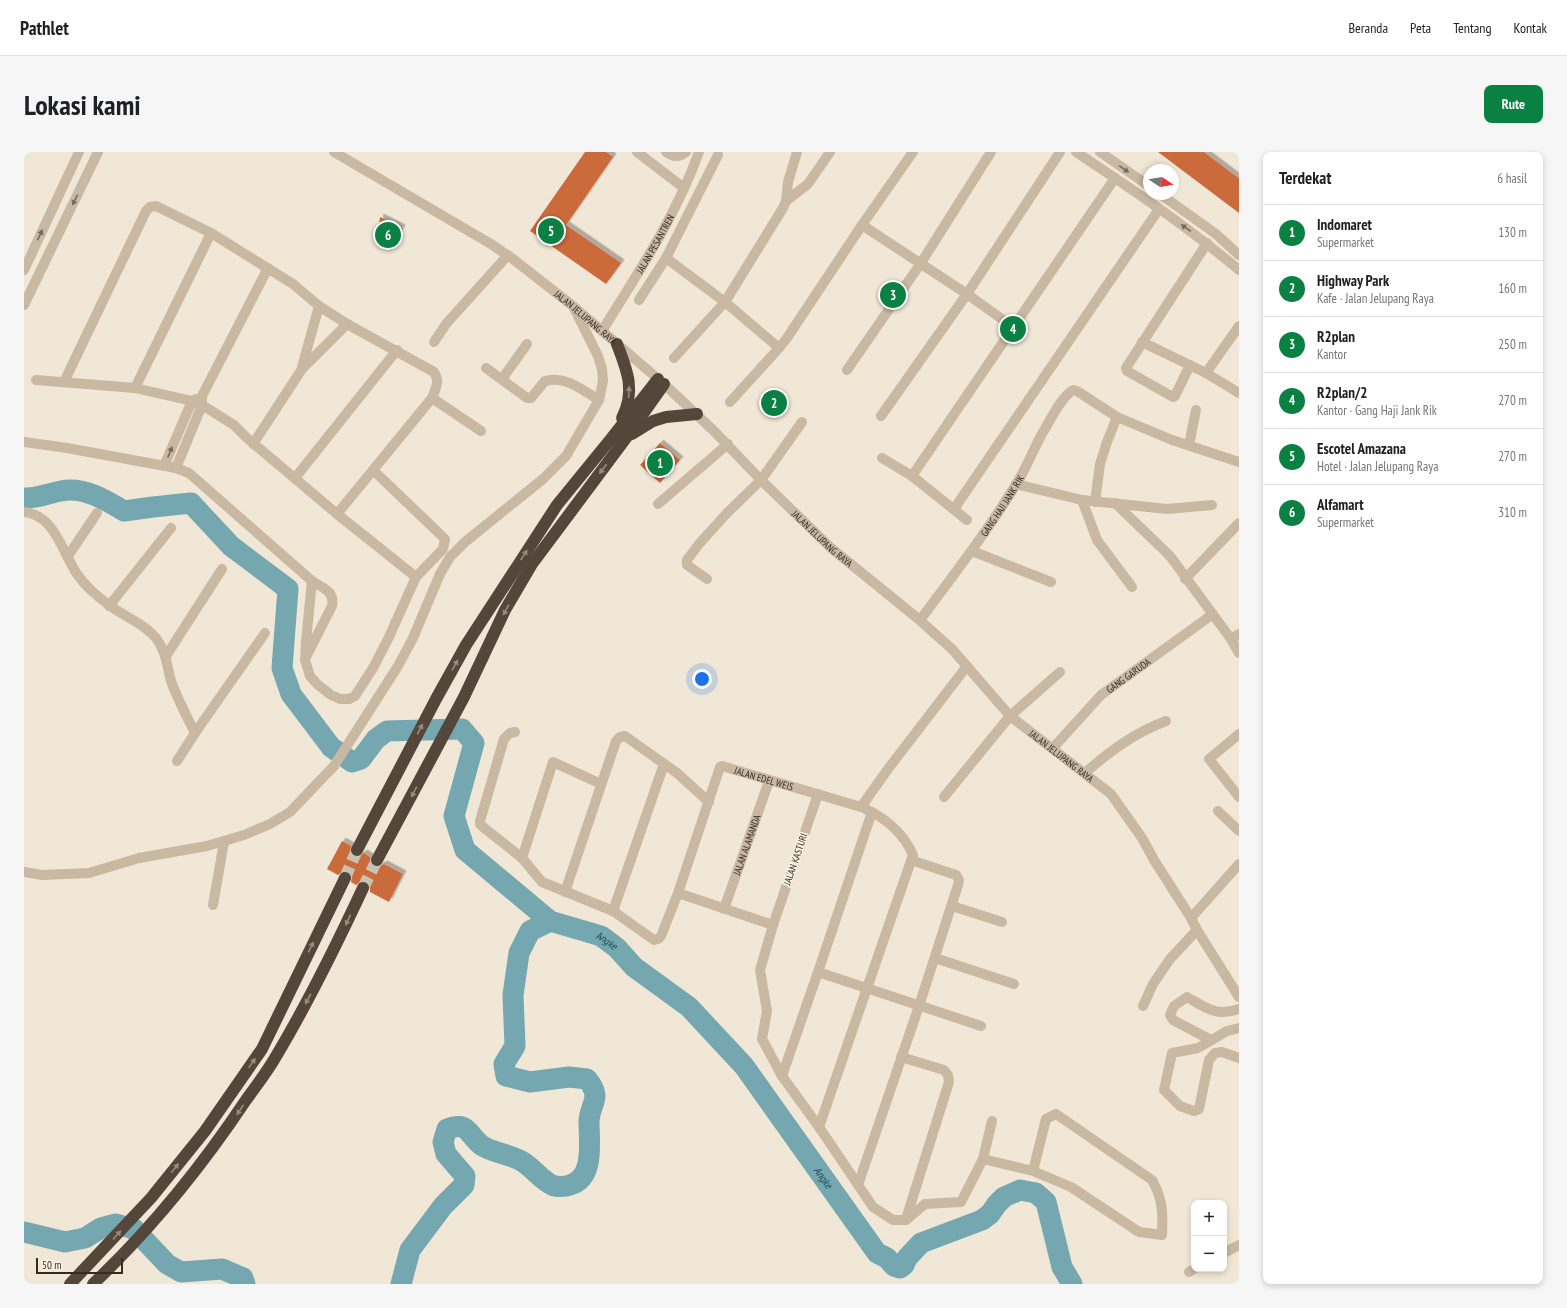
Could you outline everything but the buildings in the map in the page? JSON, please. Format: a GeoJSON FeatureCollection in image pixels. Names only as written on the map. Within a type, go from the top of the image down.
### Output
{"type":"FeatureCollection","features":[{"type":"Feature","properties":{"kind":"highway"},"geometry":{"type":"LineString","coordinates":[[610,440],[627,407],[630,389],[626,368],[617,344]]}},
{"type":"Feature","properties":{"kind":"highway"},"geometry":{"type":"LineString","coordinates":[[377,860],[464,697],[505,610],[532,564],[626,438],[661,381]]}},
{"type":"Feature","properties":{"kind":"highway"},"geometry":{"type":"LineString","coordinates":[[358,850],[436,699],[466,646],[557,504],[661,381]]}},
{"type":"Feature","properties":{"kind":"highway"},"geometry":{"type":"LineString","coordinates":[[626,438],[653,421],[666,417],[697,414]]}},
{"type":"Feature","properties":{"kind":"highway"},"geometry":{"type":"LineString","coordinates":[[70,1284],[151,1198],[205,1131],[262,1049],[345,878]]}},
{"type":"Feature","properties":{"kind":"highway"},"geometry":{"type":"LineString","coordinates":[[93,1284],[169,1203],[220,1140],[275,1058],[333,952],[363,888]]}},
{"type":"Feature","properties":{"kind":"highway"},"geometry":{"type":"LineString","coordinates":[[100,1284],[113,1264]]}},
{"type":"Feature","properties":{"kind":"street"},"geometry":{"type":"LineString","coordinates":[[24,270],[79,152]]}},
{"type":"Feature","properties":{"kind":"street"},"geometry":{"type":"LineString","coordinates":[[24,305],[29,284],[98,152]]}},
{"type":"Feature","properties":{"kind":"street","name":"JALAN JELUPANG RAYA"},"geometry":{"type":"LineString","coordinates":[[334,152],[434,209],[508,255],[573,306],[661,381],[697,414],[830,548],[920,620],[952,649],[1010,716],[1053,748],[1110,794],[1142,838],[1196,930],[1239,997]]}},
{"type":"Feature","properties":{"kind":"street"},"geometry":{"type":"LineString","coordinates":[[637,152],[684,188]]}},
{"type":"Feature","properties":{"kind":"street"},"geometry":{"type":"LineString","coordinates":[[666,152],[671,156],[677,157],[682,156],[686,152]]}},
{"type":"Feature","properties":{"kind":"street","name":"JALAN PESANTREN"},"geometry":{"type":"LineString","coordinates":[[602,331],[652,250],[684,188],[699,152]]}},
{"type":"Feature","properties":{"kind":"street"},"geometry":{"type":"LineString","coordinates":[[786,201],[788,182],[797,152]]}},
{"type":"Feature","properties":{"kind":"street"},"geometry":{"type":"LineString","coordinates":[[674,358],[725,302],[786,201],[808,184],[830,152]]}},
{"type":"Feature","properties":{"kind":"street"},"geometry":{"type":"LineString","coordinates":[[730,402],[779,348],[912,152]]}},
{"type":"Feature","properties":{"kind":"street"},"geometry":{"type":"LineString","coordinates":[[847,370],[921,263],[991,152]]}},
{"type":"Feature","properties":{"kind":"street"},"geometry":{"type":"LineString","coordinates":[[881,416],[968,294],[1060,152]]}},
{"type":"Feature","properties":{"kind":"street"},"geometry":{"type":"LineString","coordinates":[[1076,152],[1207,243],[1239,270]]}},
{"type":"Feature","properties":{"kind":"street"},"geometry":{"type":"LineString","coordinates":[[1100,152],[1143,182]]}},
{"type":"Feature","properties":{"kind":"street"},"geometry":{"type":"LineString","coordinates":[[639,300],[666,258],[718,155]]}},
{"type":"Feature","properties":{"kind":"street"},"geometry":{"type":"LineString","coordinates":[[69,175],[86,176]]}},
{"type":"Feature","properties":{"kind":"street"},"geometry":{"type":"LineString","coordinates":[[912,476],[1115,178]]}},
{"type":"Feature","properties":{"kind":"street"},"geometry":{"type":"LineString","coordinates":[[1132,190],[1140,180]]}},
{"type":"Feature","properties":{"kind":"street"},"geometry":{"type":"LineString","coordinates":[[1168,200],[1216,234],[1239,256]]}},
{"type":"Feature","properties":{"kind":"street"},"geometry":{"type":"LineString","coordinates":[[64,382],[146,211],[150,207],[156,206],[211,233],[293,284],[319,306],[348,324],[398,350],[434,372],[438,378],[432,398],[336,514]]}},
{"type":"Feature","properties":{"kind":"street"},"geometry":{"type":"LineString","coordinates":[[954,509],[1159,209]]}},
{"type":"Feature","properties":{"kind":"street"},"geometry":{"type":"LineString","coordinates":[[862,225],[968,294],[1013,327]]}},
{"type":"Feature","properties":{"kind":"street"},"geometry":{"type":"LineString","coordinates":[[135,388],[211,233]]}},
{"type":"Feature","properties":{"kind":"street"},"geometry":{"type":"LineString","coordinates":[[1190,365],[1175,396],[1171,397],[1127,371],[1126,368],[1207,243]]}},
{"type":"Feature","properties":{"kind":"street"},"geometry":{"type":"LineString","coordinates":[[434,342],[446,324],[508,255]]}},
{"type":"Feature","properties":{"kind":"street"},"geometry":{"type":"LineString","coordinates":[[666,258],[725,302],[779,348]]}},
{"type":"Feature","properties":{"kind":"street"},"geometry":{"type":"LineString","coordinates":[[176,468],[202,401],[268,268]]}},
{"type":"Feature","properties":{"kind":"street"},"geometry":{"type":"LineString","coordinates":[[302,369],[319,306]]}},
{"type":"Feature","properties":{"kind":"street"},"geometry":{"type":"LineString","coordinates":[[24,872],[42,875],[89,873],[139,858],[224,842],[270,824],[290,812],[334,766],[352,740],[398,666],[413,638],[440,574],[450,557],[465,542],[543,479],[566,456],[599,400],[603,381],[602,369],[598,356],[573,306]]}},
{"type":"Feature","properties":{"kind":"street"},"geometry":{"type":"LineString","coordinates":[[253,444],[302,369],[348,324]]}},
{"type":"Feature","properties":{"kind":"street"},"geometry":{"type":"LineString","coordinates":[[1206,373],[1239,326]]}},
{"type":"Feature","properties":{"kind":"street"},"geometry":{"type":"LineString","coordinates":[[1142,342],[1206,373],[1239,393]]}},
{"type":"Feature","properties":{"kind":"street"},"geometry":{"type":"LineString","coordinates":[[502,380],[527,344]]}},
{"type":"Feature","properties":{"kind":"street"},"geometry":{"type":"LineString","coordinates":[[295,478],[398,350]]}},
{"type":"Feature","properties":{"kind":"street"},"geometry":{"type":"LineString","coordinates":[[486,368],[527,398],[531,398],[544,381],[558,379],[570,382],[599,400]]}},
{"type":"Feature","properties":{"kind":"street"},"geometry":{"type":"LineString","coordinates":[[36,380],[135,388],[192,401],[202,401],[234,425],[253,444],[336,514],[416,577]]}},
{"type":"Feature","properties":{"kind":"street","name":"GANG HAJI JANK RIK"},"geometry":{"type":"LineString","coordinates":[[920,620],[972,551],[1016,484],[1034,448],[1055,412],[1069,392],[1073,390],[1077,392],[1117,418]]}},
{"type":"Feature","properties":{"kind":"street"},"geometry":{"type":"LineString","coordinates":[[432,398],[481,431]]}},
{"type":"Feature","properties":{"kind":"street"},"geometry":{"type":"LineString","coordinates":[[164,466],[192,401]]}},
{"type":"Feature","properties":{"kind":"street"},"geometry":{"type":"LineString","coordinates":[[1189,445],[1196,410]]}},
{"type":"Feature","properties":{"kind":"street"},"geometry":{"type":"LineString","coordinates":[[1095,502],[1100,464],[1117,418],[1172,440],[1239,462]]}},
{"type":"Feature","properties":{"kind":"street"},"geometry":{"type":"LineString","coordinates":[[707,579],[687,565],[687,560],[727,513],[761,480],[802,422]]}},
{"type":"Feature","properties":{"kind":"street"},"geometry":{"type":"LineString","coordinates":[[24,442],[67,448],[176,468],[189,473],[312,581],[330,592],[334,600],[332,606],[305,660]]}},
{"type":"Feature","properties":{"kind":"street"},"geometry":{"type":"LineString","coordinates":[[658,504],[728,444]]}},
{"type":"Feature","properties":{"kind":"street"},"geometry":{"type":"LineString","coordinates":[[882,458],[912,476],[967,520]]}},
{"type":"Feature","properties":{"kind":"street"},"geometry":{"type":"LineString","coordinates":[[312,581],[305,660],[310,676],[317,684],[331,695],[344,700],[349,699],[355,696],[373,668],[416,577],[443,549],[445,539],[373,470]]}},
{"type":"Feature","properties":{"kind":"street"},"geometry":{"type":"LineString","coordinates":[[1016,484],[1095,502],[1167,509],[1212,505]]}},
{"type":"Feature","properties":{"kind":"street"},"geometry":{"type":"LineString","coordinates":[[1082,500],[1097,540],[1132,588]]}},
{"type":"Feature","properties":{"kind":"street"},"geometry":{"type":"LineString","coordinates":[[1115,503],[1170,556],[1213,614],[1235,636],[1239,653]]}},
{"type":"Feature","properties":{"kind":"street"},"geometry":{"type":"LineString","coordinates":[[24,512],[39,517],[49,525],[77,574],[93,592],[109,606],[141,624],[156,639],[166,656],[172,681],[195,733]]}},
{"type":"Feature","properties":{"kind":"street"},"geometry":{"type":"LineString","coordinates":[[68,556],[97,513]]}},
{"type":"Feature","properties":{"kind":"street"},"geometry":{"type":"LineString","coordinates":[[1186,579],[1239,523]]}},
{"type":"Feature","properties":{"kind":"street"},"geometry":{"type":"LineString","coordinates":[[109,606],[171,528]]}},
{"type":"Feature","properties":{"kind":"street"},"geometry":{"type":"LineString","coordinates":[[972,551],[1051,582]]}},
{"type":"Feature","properties":{"kind":"street"},"geometry":{"type":"LineString","coordinates":[[166,656],[222,568]]}},
{"type":"Feature","properties":{"kind":"street","name":"GANG GARUDA"},"geometry":{"type":"LineString","coordinates":[[1053,748],[1101,695],[1213,614]]}},
{"type":"Feature","properties":{"kind":"street"},"geometry":{"type":"LineString","coordinates":[[177,761],[265,633]]}},
{"type":"Feature","properties":{"kind":"street"},"geometry":{"type":"LineString","coordinates":[[861,807],[888,769],[967,666]]}},
{"type":"Feature","properties":{"kind":"street"},"geometry":{"type":"LineString","coordinates":[[944,797],[1010,716],[1060,672]]}},
{"type":"Feature","properties":{"kind":"street"},"geometry":{"type":"LineString","coordinates":[[1084,773],[1117,746],[1157,724],[1166,721]]}},
{"type":"Feature","properties":{"kind":"street"},"geometry":{"type":"LineString","coordinates":[[515,732],[510,733],[504,739],[480,824],[522,858],[542,882],[613,911],[664,764]]}},
{"type":"Feature","properties":{"kind":"street"},"geometry":{"type":"LineString","coordinates":[[1239,734],[1210,759],[1239,797]]}},
{"type":"Feature","properties":{"kind":"street"},"geometry":{"type":"LineString","coordinates":[[565,892],[616,741],[620,737],[625,736],[664,764],[709,802]]}},
{"type":"Feature","properties":{"kind":"street"},"geometry":{"type":"LineString","coordinates":[[522,858],[553,762],[601,784]]}},
{"type":"Feature","properties":{"kind":"street","name":"JALAN EDEL WEIS"},"geometry":{"type":"LineString","coordinates":[[613,911],[654,940],[661,936],[678,894],[719,770],[722,766],[861,807],[872,812],[888,822],[901,835],[913,855],[911,860]]}},
{"type":"Feature","properties":{"kind":"street","name":"JALAN ALAMANDA"},"geometry":{"type":"LineString","coordinates":[[724,909],[769,781]]}},
{"type":"Feature","properties":{"kind":"street","name":"JALAN KASTURI"},"geometry":{"type":"LineString","coordinates":[[818,794],[773,925],[760,970],[767,1011],[762,1038],[782,1076],[819,1127],[873,1208],[893,1220],[906,1220]]}},
{"type":"Feature","properties":{"kind":"street"},"geometry":{"type":"LineString","coordinates":[[1218,811],[1239,831]]}},
{"type":"Feature","properties":{"kind":"street"},"geometry":{"type":"LineString","coordinates":[[782,1076],[872,812]]}},
{"type":"Feature","properties":{"kind":"street"},"geometry":{"type":"LineString","coordinates":[[213,905],[224,842]]}},
{"type":"Feature","properties":{"kind":"street"},"geometry":{"type":"LineString","coordinates":[[819,1127],[911,860],[956,875],[959,880],[952,906],[858,1185]]}},
{"type":"Feature","properties":{"kind":"street"},"geometry":{"type":"LineString","coordinates":[[1190,918],[1239,864]]}},
{"type":"Feature","properties":{"kind":"street"},"geometry":{"type":"LineString","coordinates":[[678,894],[773,925]]}},
{"type":"Feature","properties":{"kind":"street"},"geometry":{"type":"LineString","coordinates":[[952,906],[1002,922]]}},
{"type":"Feature","properties":{"kind":"street"},"geometry":{"type":"LineString","coordinates":[[1143,1006],[1154,984],[1170,959],[1196,930]]}},
{"type":"Feature","properties":{"kind":"street"},"geometry":{"type":"LineString","coordinates":[[935,958],[1014,984]]}},
{"type":"Feature","properties":{"kind":"street"},"geometry":{"type":"LineString","coordinates":[[818,972],[981,1026]]}},
{"type":"Feature","properties":{"kind":"street"},"geometry":{"type":"LineString","coordinates":[[1211,1040],[1173,1020],[1170,1015],[1174,1006],[1187,997],[1212,1011],[1228,1013],[1239,1009]]}},
{"type":"Feature","properties":{"kind":"street"},"geometry":{"type":"LineString","coordinates":[[1239,1028],[1227,1031],[1198,1048],[1172,1053],[1164,1090],[1180,1106],[1194,1111],[1199,1109],[1209,1060],[1215,1053],[1222,1052],[1239,1058]]}},
{"type":"Feature","properties":{"kind":"street"},"geometry":{"type":"LineString","coordinates":[[902,1057],[944,1070],[948,1075],[949,1082],[906,1220]]}},
{"type":"Feature","properties":{"kind":"street"},"geometry":{"type":"LineString","coordinates":[[983,1158],[1033,1170],[1071,1187],[1139,1232],[1162,1235],[1162,1214],[1159,1193],[1152,1180],[1056,1114],[1046,1119],[1033,1170]]}},
{"type":"Feature","properties":{"kind":"street"},"geometry":{"type":"LineString","coordinates":[[906,1220],[925,1204],[961,1202],[983,1158],[992,1122]]}},
{"type":"Feature","properties":{"kind":"street"},"geometry":{"type":"LineString","coordinates":[[1227,1251],[1239,1245]]}},
{"type":"Feature","properties":{"kind":"waterway","name":"Angke"},"geometry":{"type":"LineString","coordinates":[[24,498],[38,497],[61,491],[78,490],[94,495],[124,511],[191,503],[231,546],[288,589],[282,668],[291,694],[331,747],[352,762],[361,759],[376,739],[387,731],[462,729],[474,743],[454,816],[465,850],[550,921],[601,936],[617,948],[634,967],[689,1007],[744,1066],[877,1253],[887,1258],[894,1266],[900,1268],[921,1243],[982,1220],[990,1214],[1004,1197],[1020,1190],[1036,1193],[1046,1202],[1062,1267],[1072,1284]]}},
{"type":"Feature","properties":{"kind":"waterway"},"geometry":{"type":"LineString","coordinates":[[401,1284],[410,1250],[443,1206],[464,1185],[465,1176],[446,1154],[443,1142],[447,1129],[454,1127],[464,1128],[485,1148],[518,1159],[544,1180],[554,1186],[570,1185],[578,1181],[584,1175],[589,1158],[589,1121],[595,1096],[592,1086],[587,1079],[569,1077],[530,1082],[506,1076],[504,1064],[515,1046],[513,995],[519,953],[530,931],[550,921]]}},
{"type":"Feature","properties":{"kind":"waterway"},"geometry":{"type":"LineString","coordinates":[[24,1232],[65,1242],[85,1238],[101,1228],[116,1224],[134,1229],[167,1264],[181,1272],[222,1269],[243,1278],[245,1284]]}},
{"type":"Feature","properties":{"kind":"tunnel"},"geometry":{"type":"LineString","coordinates":[[345,878],[357,850]]}},
{"type":"Feature","properties":{"kind":"tunnel"},"geometry":{"type":"LineString","coordinates":[[363,888],[377,860]]}},
{"type":"Feature","properties":{"kind":"place","name":"Escotel Amazana"},"geometry":{"type":"Point","coordinates":[551,231]}},
{"type":"Feature","properties":{"kind":"place","name":"Alfamart"},"geometry":{"type":"Point","coordinates":[388,235]}},
{"type":"Feature","properties":{"kind":"place","name":"R2plan"},"geometry":{"type":"Point","coordinates":[893,295]}},
{"type":"Feature","properties":{"kind":"place","name":"R2plan/2"},"geometry":{"type":"Point","coordinates":[1013,329]}},
{"type":"Feature","properties":{"kind":"place","name":"Highway Park"},"geometry":{"type":"Point","coordinates":[774,403]}},
{"type":"Feature","properties":{"kind":"place","name":"Indomaret"},"geometry":{"type":"Point","coordinates":[660,463]}}]}
